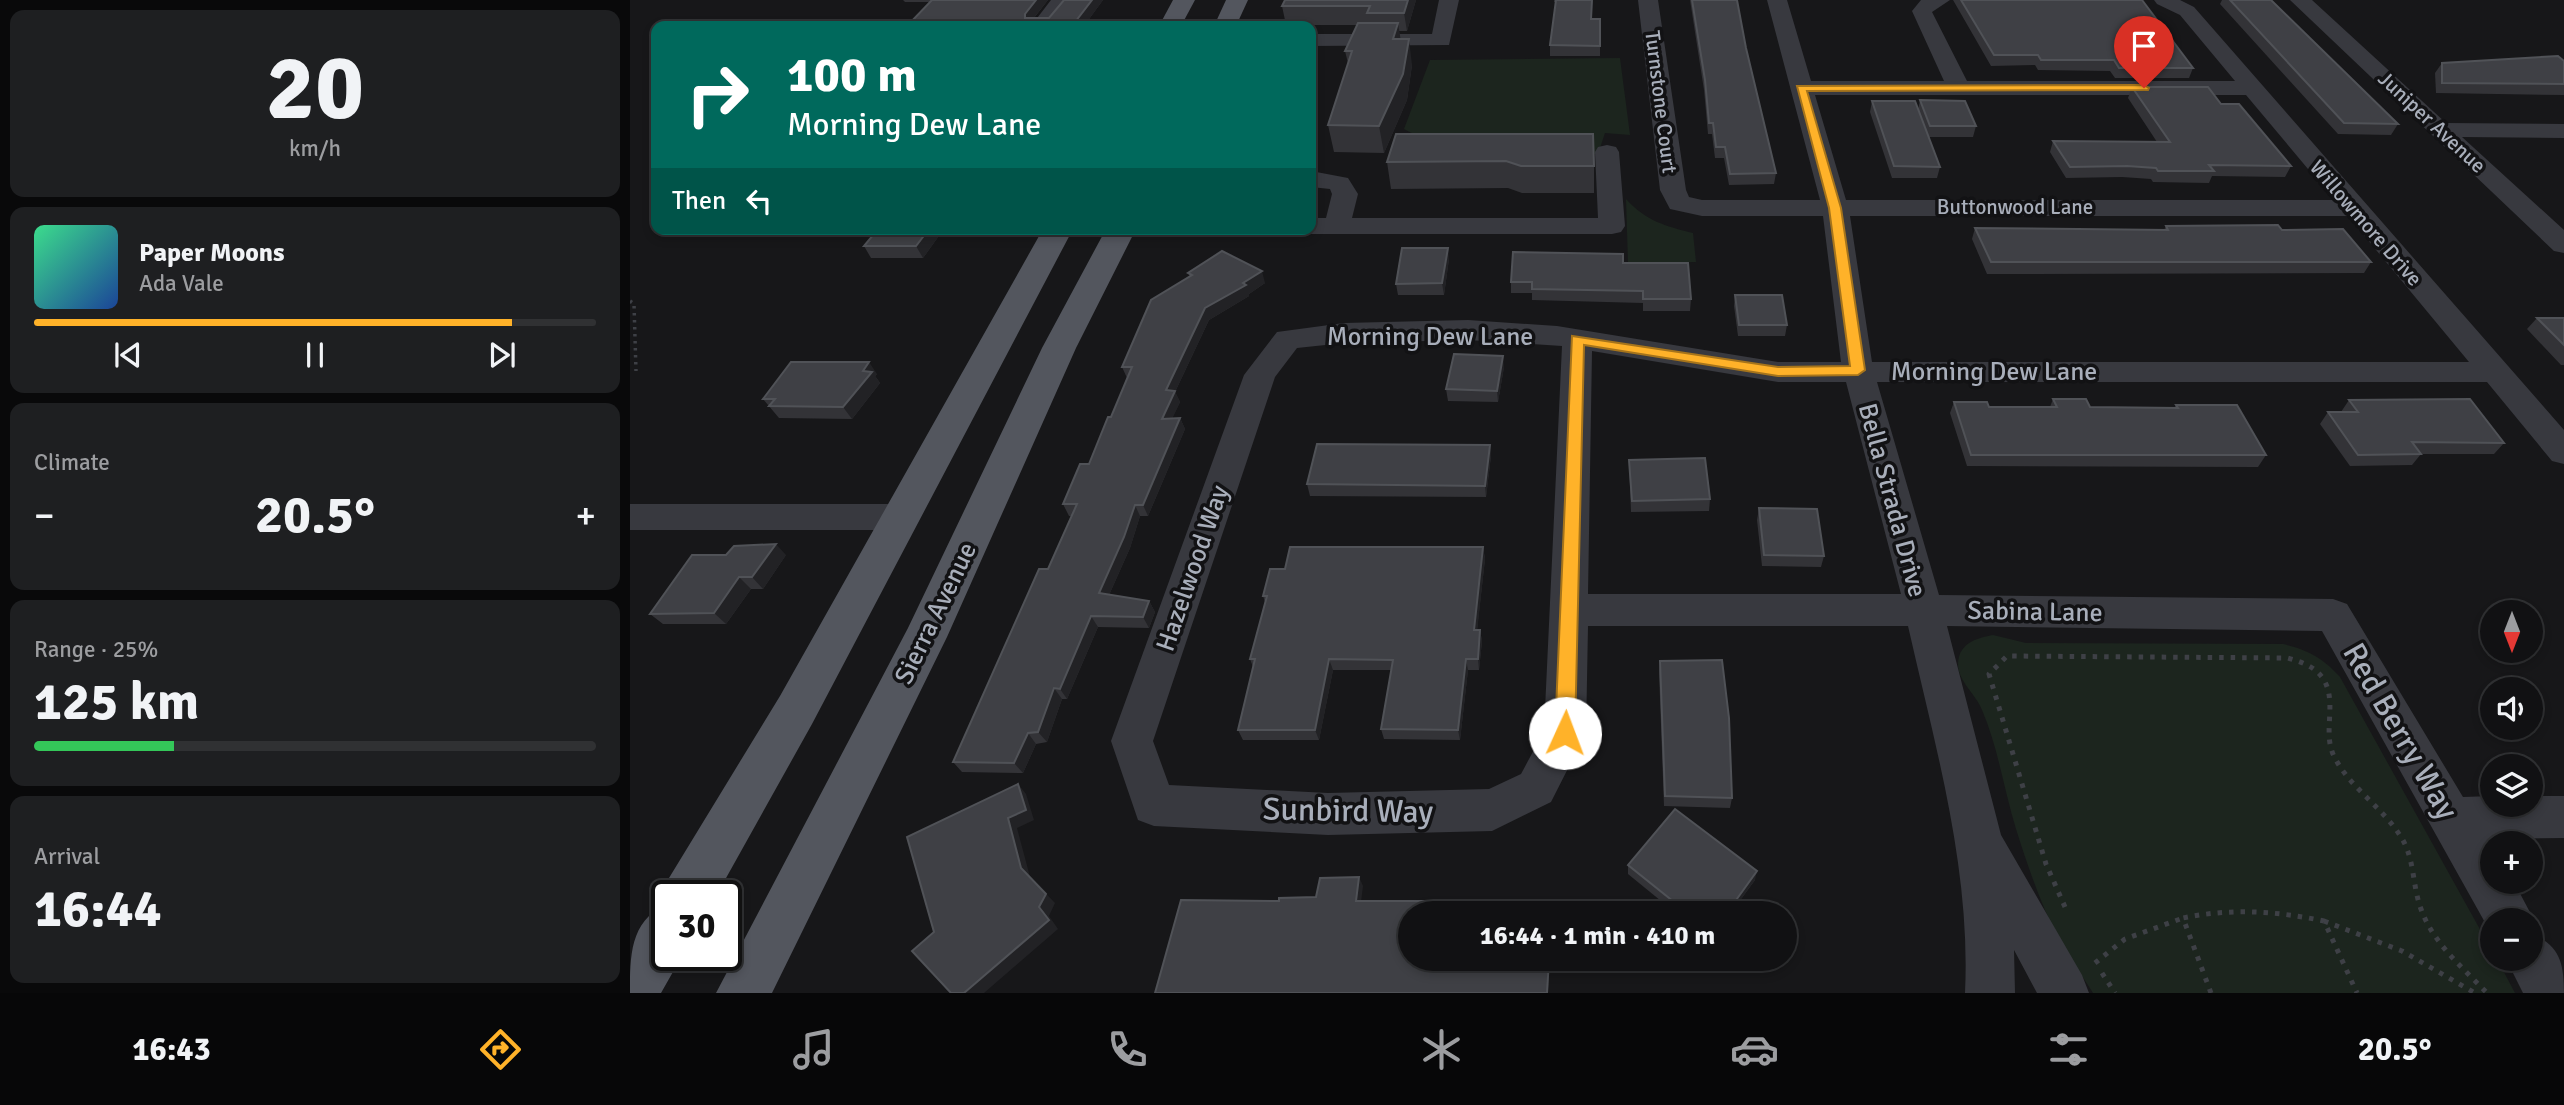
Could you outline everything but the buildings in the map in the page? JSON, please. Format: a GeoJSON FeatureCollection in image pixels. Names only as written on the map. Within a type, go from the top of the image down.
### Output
{"type":"FeatureCollection","features":[{"type":"Feature","properties":{"kind":"main road"},"geometry":{"type":"LineString","coordinates":[[1173,21],[1184,0]]}},
{"type":"Feature","properties":{"kind":"main road"},"geometry":{"type":"LineString","coordinates":[[1227,21],[1237,0]]}},
{"type":"Feature","properties":{"kind":"main road"},"geometry":{"type":"LineString","coordinates":[[696,880],[796,710],[1055,235]]}},
{"type":"Feature","properties":{"kind":"main road","name":"Sierra Avenue"},"geometry":{"type":"LineString","coordinates":[[743,993],[925,637],[1059,348],[1118,235]]}},
{"type":"Feature","properties":{"kind":"main road"},"geometry":{"type":"LineString","coordinates":[[631,993],[651,959]]}},
{"type":"Feature","properties":{"kind":"street"},"geometry":{"type":"LineString","coordinates":[[1044,21],[1062,0]]}},
{"type":"Feature","properties":{"kind":"street"},"geometry":{"type":"LineString","coordinates":[[1316,40],[1441,40],[1450,0]]}},
{"type":"Feature","properties":{"kind":"street","name":"Turnstone Court"},"geometry":{"type":"LineString","coordinates":[[1648,0],[1673,190],[1679,203]]}},
{"type":"Feature","properties":{"kind":"street","name":"Bella Strada Drive"},"geometry":{"type":"LineString","coordinates":[[1777,0],[1835,208],[1858,370],[1923,610],[1978,835],[1991,960],[1990,993]]}},
{"type":"Feature","properties":{"kind":"street","name":"Willowmore Drive"},"geometry":{"type":"LineString","coordinates":[[2164,0],[2187,11],[2352,208],[2564,452]]}},
{"type":"Feature","properties":{"kind":"street","name":"Juniper Avenue"},"geometry":{"type":"LineString","coordinates":[[2300,0],[2564,245]]}},
{"type":"Feature","properties":{"kind":"street"},"geometry":{"type":"LineString","coordinates":[[1935,1],[1922,11],[1959,88]]}},
{"type":"Feature","properties":{"kind":"street"},"geometry":{"type":"LineString","coordinates":[[1801,88],[2251,88]]}},
{"type":"Feature","properties":{"kind":"street"},"geometry":{"type":"LineString","coordinates":[[2442,131],[2564,131]]}},
{"type":"Feature","properties":{"kind":"street"},"geometry":{"type":"LineString","coordinates":[[1324,226],[1612,226],[1607,152]]}},
{"type":"Feature","properties":{"kind":"street"},"geometry":{"type":"LineString","coordinates":[[1316,179],[1339,183],[1345,194],[1324,226]]}},
{"type":"Feature","properties":{"kind":"street","name":"Buttonwood Lane"},"geometry":{"type":"LineString","coordinates":[[1679,203],[1702,208],[2352,208]]}},
{"type":"Feature","properties":{"kind":"street","name":"Morning Dew Lane"},"geometry":{"type":"LineString","coordinates":[[1288,340],[1344,333],[1468,330],[1577,339],[1778,372],[2494,372]]}},
{"type":"Feature","properties":{"kind":"street"},"geometry":{"type":"LineString","coordinates":[[1569,610],[1577,339]]}},
{"type":"Feature","properties":{"kind":"street","name":"Hazelwood Way"},"geometry":{"type":"LineString","coordinates":[[1154,805],[1132,741],[1259,375],[1288,340]]}},
{"type":"Feature","properties":{"kind":"street"},"geometry":{"type":"LineString","coordinates":[[630,517],[902,517]]}},
{"type":"Feature","properties":{"kind":"street","name":"Sabina Lane"},"geometry":{"type":"LineString","coordinates":[[1569,610],[1923,610],[2333,615]]}},
{"type":"Feature","properties":{"kind":"street","name":"Sunbird Way"},"geometry":{"type":"LineString","coordinates":[[1154,805],[1328,814],[1492,810],[1536,788],[1565,733],[1569,610]]}},
{"type":"Feature","properties":{"kind":"street","name":"Red Berry Way"},"geometry":{"type":"LineString","coordinates":[[2333,615],[2503,908]]}},
{"type":"Feature","properties":{"kind":"street"},"geometry":{"type":"LineString","coordinates":[[2451,818],[2564,817]]}},
{"type":"Feature","properties":{"kind":"street","name":"Bella Strada Drive"},"geometry":{"type":"LineString","coordinates":[[1978,835],[2080,978]]}},
{"type":"Feature","properties":{"kind":"street"},"geometry":{"type":"LineString","coordinates":[[2539,971],[2552,993]]}},
{"type":"Feature","properties":{"kind":"path"},"geometry":{"type":"LineString","coordinates":[[630,301],[634,304],[636,371]]}},
{"type":"Feature","properties":{"kind":"path"},"geometry":{"type":"LineString","coordinates":[[2071,918],[2046,864],[1989,674],[2007,656],[2288,658],[2314,668],[2323,678],[2329,690],[2331,704],[2330,748],[2338,766],[2389,818],[2412,862],[2414,886],[2422,913],[2437,938],[2487,993]]}},
{"type":"Feature","properties":{"kind":"path"},"geometry":{"type":"LineString","coordinates":[[2080,978],[2121,940],[2144,929],[2183,918],[2241,910],[2296,915],[2324,921],[2382,941],[2417,957],[2475,993]]}},
{"type":"Feature","properties":{"kind":"path"},"geometry":{"type":"LineString","coordinates":[[2183,918],[2211,993]]}},
{"type":"Feature","properties":{"kind":"path"},"geometry":{"type":"LineString","coordinates":[[2324,921],[2357,993]]}},
{"type":"Feature","properties":{"kind":"path"},"geometry":{"type":"LineString","coordinates":[[2080,978],[2090,954]]}},
{"type":"Feature","properties":{"kind":"path"},"geometry":{"type":"LineString","coordinates":[[2080,978],[2115,993]]}},
{"type":"Feature","properties":{"kind":"shaded area"},"geometry":{"type":"Polygon","coordinates":[[[1620,58],[1630,135],[1605,133],[1598,154],[1450,153],[1404,129],[1430,60],[1620,58]]]}},
{"type":"Feature","properties":{"kind":"shaded area"},"geometry":{"type":"Polygon","coordinates":[[[1626,199],[1656,222],[1693,233],[1696,262],[1628,263],[1626,199]]]}},
{"type":"Feature","properties":{"kind":"shaded area"},"geometry":{"type":"Polygon","coordinates":[[[1993,635],[2026,643],[2283,644],[2308,652],[2321,660],[2340,677],[2480,929],[2480,971],[2503,971],[2515,993],[2093,993],[2061,944],[2042,902],[2016,829],[1988,724],[1959,672],[1961,652],[1977,639],[1993,635]]]}},
{"type":"Feature","properties":{"kind":"route"},"geometry":{"type":"LineString","coordinates":[[1565,733],[1577,339],[1778,372],[1858,370],[1835,208],[1801,88],[2144,88]]}}]}
